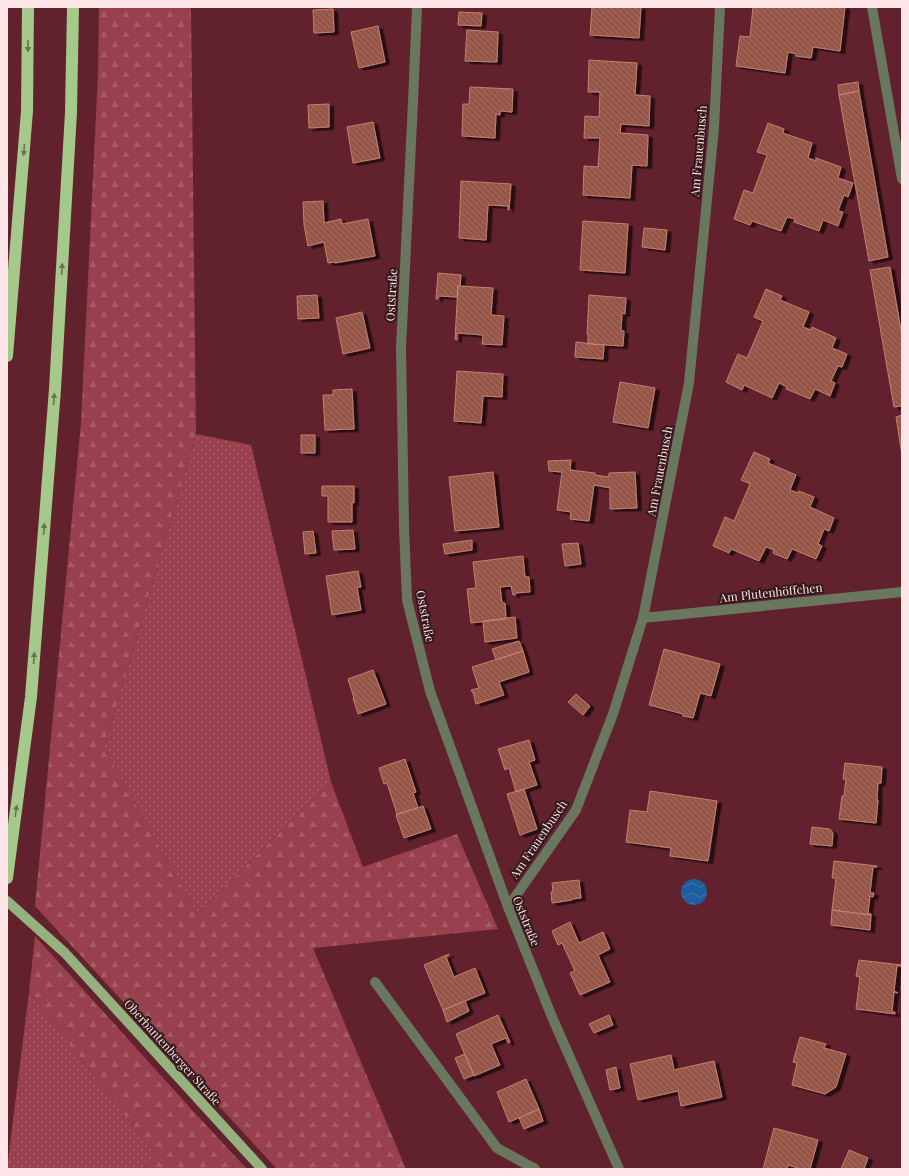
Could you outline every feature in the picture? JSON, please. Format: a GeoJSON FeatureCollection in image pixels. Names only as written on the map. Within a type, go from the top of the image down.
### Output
{"type":"FeatureCollection","features":[{"type":"Feature","properties":{"kind":"highway"},"geometry":{"type":"LineString","coordinates":[[7,356],[27,111],[28,7]]}},
{"type":"Feature","properties":{"kind":"highway"},"geometry":{"type":"LineString","coordinates":[[7,878],[31,697],[55,381],[71,112],[73,7]]}},
{"type":"Feature","properties":{"kind":"main road","name":"Oberbantenberger Straße"},"geometry":{"type":"LineString","coordinates":[[7,901],[65,953],[262,1169]]}},
{"type":"Feature","properties":{"kind":"street","name":"Oststraße"},"geometry":{"type":"LineString","coordinates":[[417,7],[401,348],[404,527],[407,600],[430,691],[508,908],[552,1017],[619,1169]]}},
{"type":"Feature","properties":{"kind":"street","name":"Am Frauenbusch"},"geometry":{"type":"LineString","coordinates":[[508,908],[576,810],[613,714],[643,618],[690,383],[714,128],[720,7]]}},
{"type":"Feature","properties":{"kind":"street"},"geometry":{"type":"LineString","coordinates":[[872,7],[902,179]]}},
{"type":"Feature","properties":{"kind":"street","name":"Am Plutenhöffchen"},"geometry":{"type":"LineString","coordinates":[[643,618],[902,592]]}},
{"type":"Feature","properties":{"kind":"street"},"geometry":{"type":"LineString","coordinates":[[375,982],[497,1148],[535,1169]]}},
{"type":"Feature","properties":{"kind":"green space"},"geometry":{"type":"Polygon","coordinates":[[[99,7],[191,7],[196,434],[104,748],[197,914],[331,782],[363,867],[457,834],[498,929],[313,948],[406,1169],[277,1169],[35,906],[81,423],[98,74],[99,7]]]}},
{"type":"Feature","properties":{"kind":"green space"},"geometry":{"type":"Polygon","coordinates":[[[196,434],[251,445],[331,782],[197,914],[104,748],[196,434]]]}},
{"type":"Feature","properties":{"kind":"green space"},"geometry":{"type":"Polygon","coordinates":[[[35,936],[247,1169],[143,1169],[155,1154],[29,992],[35,936]]]}},
{"type":"Feature","properties":{"kind":"green space"},"geometry":{"type":"Polygon","coordinates":[[[29,992],[155,1154],[143,1169],[7,1169],[29,992]]]}},
{"type":"Feature","properties":{"kind":"water"},"geometry":{"type":"Polygon","coordinates":[[[694,879],[703,883],[707,892],[703,901],[694,905],[685,901],[681,892],[685,883],[694,879]]]}},
{"type":"Feature","properties":{"kind":"building"},"geometry":{"type":"Polygon","coordinates":[[[592,7],[641,7],[639,38],[590,35],[592,7]]]}},
{"type":"Feature","properties":{"kind":"building"},"geometry":{"type":"Polygon","coordinates":[[[753,7],[845,7],[840,51],[813,47],[811,58],[796,56],[796,54],[788,52],[785,73],[736,66],[740,36],[750,37],[753,7]]]}},
{"type":"Feature","properties":{"kind":"building"},"geometry":{"type":"Polygon","coordinates":[[[333,9],[334,32],[314,33],[313,10],[333,9]]]}},
{"type":"Feature","properties":{"kind":"building"},"geometry":{"type":"Polygon","coordinates":[[[459,12],[482,13],[481,26],[458,25],[459,12]]]}},
{"type":"Feature","properties":{"kind":"building"},"geometry":{"type":"Polygon","coordinates":[[[378,26],[385,62],[359,68],[351,32],[378,26]]]}},
{"type":"Feature","properties":{"kind":"building"},"geometry":{"type":"Polygon","coordinates":[[[467,30],[498,32],[497,62],[465,61],[467,30]]]}},
{"type":"Feature","properties":{"kind":"building"},"geometry":{"type":"Polygon","coordinates":[[[589,60],[637,63],[635,95],[650,96],[649,126],[621,124],[620,133],[648,135],[647,166],[632,165],[630,198],[583,195],[584,166],[598,167],[600,138],[584,138],[585,116],[599,117],[600,92],[588,92],[589,60]]]}},
{"type":"Feature","properties":{"kind":"building"},"geometry":{"type":"Polygon","coordinates":[[[858,82],[859,91],[839,95],[838,85],[858,82]]]}},
{"type":"Feature","properties":{"kind":"building"},"geometry":{"type":"Polygon","coordinates":[[[470,87],[513,89],[512,112],[500,111],[500,115],[496,114],[495,138],[462,136],[463,104],[469,104],[470,87]]]}},
{"type":"Feature","properties":{"kind":"building"},"geometry":{"type":"Polygon","coordinates":[[[859,91],[888,257],[869,261],[839,95],[859,91]]]}},
{"type":"Feature","properties":{"kind":"building"},"geometry":{"type":"Polygon","coordinates":[[[329,104],[329,127],[309,128],[308,105],[329,104]]]}},
{"type":"Feature","properties":{"kind":"building"},"geometry":{"type":"Polygon","coordinates":[[[373,122],[380,158],[353,163],[347,127],[373,122]]]}},
{"type":"Feature","properties":{"kind":"building"},"geometry":{"type":"Polygon","coordinates":[[[768,123],[784,129],[783,133],[812,143],[808,158],[816,161],[816,158],[841,167],[838,178],[853,183],[848,197],[844,195],[838,211],[843,212],[838,226],[823,220],[819,231],[794,222],[795,219],[787,217],[781,231],[752,221],[750,225],[734,219],[744,190],[753,193],[767,155],[757,152],[768,123]]]}},
{"type":"Feature","properties":{"kind":"building"},"geometry":{"type":"Polygon","coordinates":[[[461,181],[511,184],[509,210],[508,206],[488,205],[486,240],[459,238],[461,181]]]}},
{"type":"Feature","properties":{"kind":"building"},"geometry":{"type":"Polygon","coordinates":[[[323,201],[324,223],[341,219],[342,224],[368,219],[375,256],[328,263],[324,242],[308,246],[304,225],[303,202],[323,201]]]}},
{"type":"Feature","properties":{"kind":"building"},"geometry":{"type":"Polygon","coordinates":[[[583,221],[628,224],[625,273],[580,270],[583,221]]]}},
{"type":"Feature","properties":{"kind":"building"},"geometry":{"type":"Polygon","coordinates":[[[644,228],[667,230],[665,250],[642,247],[644,228]]]}},
{"type":"Feature","properties":{"kind":"building"},"geometry":{"type":"Polygon","coordinates":[[[890,267],[902,336],[902,406],[894,407],[870,270],[890,267]]]}},
{"type":"Feature","properties":{"kind":"building"},"geometry":{"type":"Polygon","coordinates":[[[438,273],[461,275],[457,297],[438,296],[438,299],[436,299],[438,273]]]}},
{"type":"Feature","properties":{"kind":"building"},"geometry":{"type":"Polygon","coordinates":[[[458,286],[493,288],[491,315],[504,316],[502,345],[482,344],[483,335],[457,333],[457,340],[455,339],[458,286]]]}},
{"type":"Feature","properties":{"kind":"building"},"geometry":{"type":"Polygon","coordinates":[[[766,289],[782,296],[780,300],[809,312],[803,327],[811,330],[812,327],[836,338],[832,348],[847,354],[842,367],[838,366],[831,381],[835,383],[830,396],[815,389],[810,399],[786,389],[787,387],[779,383],[772,398],[744,385],[742,390],[726,382],[738,354],[747,358],[763,321],[754,317],[766,289]]]}},
{"type":"Feature","properties":{"kind":"building"},"geometry":{"type":"Polygon","coordinates":[[[317,295],[319,318],[298,319],[297,296],[317,295]]]}},
{"type":"Feature","properties":{"kind":"building"},"geometry":{"type":"Polygon","coordinates":[[[589,295],[626,298],[625,314],[622,313],[621,331],[624,331],[623,346],[588,344],[587,334],[589,295]]]}},
{"type":"Feature","properties":{"kind":"building"},"geometry":{"type":"Polygon","coordinates":[[[362,312],[370,348],[343,354],[336,318],[362,312]]]}},
{"type":"Feature","properties":{"kind":"building"},"geometry":{"type":"Polygon","coordinates":[[[576,342],[604,345],[603,359],[575,357],[576,342]]]}},
{"type":"Feature","properties":{"kind":"building"},"geometry":{"type":"Polygon","coordinates":[[[457,371],[503,374],[502,397],[483,396],[481,423],[454,421],[457,371]]]}},
{"type":"Feature","properties":{"kind":"building"},"geometry":{"type":"Polygon","coordinates":[[[620,382],[655,388],[648,428],[613,422],[620,382]]]}},
{"type":"Feature","properties":{"kind":"building"},"geometry":{"type":"Polygon","coordinates":[[[352,389],[354,429],[325,430],[323,395],[333,395],[333,390],[352,389]]]}},
{"type":"Feature","properties":{"kind":"building"},"geometry":{"type":"Polygon","coordinates":[[[902,415],[902,455],[896,417],[902,415]]]}},
{"type":"Feature","properties":{"kind":"building"},"geometry":{"type":"Polygon","coordinates":[[[301,435],[315,435],[315,453],[301,453],[301,435]]]}},
{"type":"Feature","properties":{"kind":"building"},"geometry":{"type":"Polygon","coordinates":[[[754,452],[770,459],[768,463],[796,475],[790,490],[798,493],[799,491],[814,497],[810,507],[834,518],[829,531],[824,529],[818,544],[822,546],[816,559],[792,549],[787,559],[773,553],[774,550],[766,547],[759,561],[731,549],[729,553],[713,546],[725,517],[734,521],[750,484],[741,480],[754,452]]]}},
{"type":"Feature","properties":{"kind":"building"},"geometry":{"type":"Polygon","coordinates":[[[571,460],[570,470],[595,473],[595,475],[609,477],[609,473],[635,472],[637,508],[610,509],[610,488],[594,485],[589,521],[570,519],[571,512],[557,510],[562,472],[549,471],[548,461],[571,460]]]}},
{"type":"Feature","properties":{"kind":"building"},"geometry":{"type":"Polygon","coordinates":[[[493,472],[499,527],[455,531],[449,477],[493,472]]]}},
{"type":"Feature","properties":{"kind":"building"},"geometry":{"type":"Polygon","coordinates":[[[322,486],[354,486],[352,522],[328,522],[328,496],[322,496],[322,486]]]}},
{"type":"Feature","properties":{"kind":"building"},"geometry":{"type":"Polygon","coordinates":[[[353,530],[355,549],[334,550],[332,531],[353,530]]]}},
{"type":"Feature","properties":{"kind":"building"},"geometry":{"type":"Polygon","coordinates":[[[313,531],[316,553],[305,554],[303,532],[313,531]]]}},
{"type":"Feature","properties":{"kind":"building"},"geometry":{"type":"Polygon","coordinates":[[[472,540],[472,550],[445,554],[443,544],[472,540]]]}},
{"type":"Feature","properties":{"kind":"building"},"geometry":{"type":"Polygon","coordinates":[[[578,543],[581,564],[565,566],[562,544],[578,543]]]}},
{"type":"Feature","properties":{"kind":"building"},"geometry":{"type":"Polygon","coordinates":[[[523,556],[525,577],[529,577],[530,592],[515,593],[515,595],[513,595],[511,586],[500,587],[502,603],[505,603],[506,619],[471,623],[467,589],[476,588],[473,562],[523,556]]]}},
{"type":"Feature","properties":{"kind":"building"},"geometry":{"type":"Polygon","coordinates":[[[358,571],[361,587],[357,587],[361,610],[332,615],[326,576],[358,571]]]}},
{"type":"Feature","properties":{"kind":"building"},"geometry":{"type":"Polygon","coordinates":[[[515,617],[517,638],[485,642],[483,621],[515,617]]]}},
{"type":"Feature","properties":{"kind":"building"},"geometry":{"type":"Polygon","coordinates":[[[519,641],[523,651],[496,660],[492,649],[519,641]]]}},
{"type":"Feature","properties":{"kind":"building"},"geometry":{"type":"Polygon","coordinates":[[[664,649],[720,664],[711,696],[700,693],[693,718],[649,705],[664,649]]]}},
{"type":"Feature","properties":{"kind":"building"},"geometry":{"type":"Polygon","coordinates":[[[523,651],[529,672],[499,682],[504,695],[476,704],[473,692],[471,690],[479,688],[472,667],[523,651]]]}},
{"type":"Feature","properties":{"kind":"building"},"geometry":{"type":"Polygon","coordinates":[[[373,670],[386,704],[358,714],[348,679],[373,670]]]}},
{"type":"Feature","properties":{"kind":"building"},"geometry":{"type":"Polygon","coordinates":[[[576,694],[590,706],[583,715],[568,702],[576,694]]]}},
{"type":"Feature","properties":{"kind":"building"},"geometry":{"type":"Polygon","coordinates":[[[529,740],[535,760],[529,762],[537,785],[516,792],[509,768],[505,770],[498,749],[529,740]]]}},
{"type":"Feature","properties":{"kind":"building"},"geometry":{"type":"Polygon","coordinates":[[[405,759],[416,792],[413,793],[418,808],[397,814],[387,783],[384,784],[379,768],[405,759]]]}},
{"type":"Feature","properties":{"kind":"building"},"geometry":{"type":"Polygon","coordinates":[[[845,763],[882,767],[881,783],[878,783],[876,823],[839,819],[846,779],[843,779],[845,763]]]}},
{"type":"Feature","properties":{"kind":"building"},"geometry":{"type":"Polygon","coordinates":[[[524,789],[537,829],[520,835],[507,794],[524,789]]]}},
{"type":"Feature","properties":{"kind":"building"},"geometry":{"type":"Polygon","coordinates":[[[650,791],[717,801],[708,861],[670,856],[671,848],[626,842],[630,810],[647,812],[650,791]]]}},
{"type":"Feature","properties":{"kind":"building"},"geometry":{"type":"Polygon","coordinates":[[[423,806],[431,829],[404,838],[396,815],[423,806]]]}},
{"type":"Feature","properties":{"kind":"building"},"geometry":{"type":"Polygon","coordinates":[[[812,827],[830,829],[833,833],[832,846],[810,844],[812,827]]]}},
{"type":"Feature","properties":{"kind":"building"},"geometry":{"type":"Polygon","coordinates":[[[834,861],[877,866],[873,867],[870,893],[874,893],[873,897],[870,896],[868,913],[871,915],[832,910],[836,878],[832,878],[834,861]]]}},
{"type":"Feature","properties":{"kind":"building"},"geometry":{"type":"Polygon","coordinates":[[[579,880],[581,898],[552,903],[552,883],[579,880]]]}},
{"type":"Feature","properties":{"kind":"building"},"geometry":{"type":"Polygon","coordinates":[[[832,910],[871,915],[870,930],[831,925],[832,910]]]}},
{"type":"Feature","properties":{"kind":"building"},"geometry":{"type":"Polygon","coordinates":[[[570,922],[579,943],[603,932],[610,949],[598,955],[610,982],[580,995],[570,973],[575,971],[562,943],[558,945],[552,931],[570,922]]]}},
{"type":"Feature","properties":{"kind":"building"},"geometry":{"type":"Polygon","coordinates":[[[449,954],[446,957],[454,977],[475,968],[485,993],[443,1010],[424,965],[449,954]]]}},
{"type":"Feature","properties":{"kind":"building"},"geometry":{"type":"Polygon","coordinates":[[[859,960],[901,965],[897,966],[894,991],[898,993],[894,992],[892,1012],[895,1012],[895,1014],[856,1009],[860,977],[856,976],[859,960]]]}},
{"type":"Feature","properties":{"kind":"building"},"geometry":{"type":"Polygon","coordinates":[[[465,1001],[469,1011],[447,1022],[443,1010],[465,1001]]]}},
{"type":"Feature","properties":{"kind":"building"},"geometry":{"type":"Polygon","coordinates":[[[498,1015],[510,1042],[508,1043],[506,1038],[491,1044],[500,1065],[474,1076],[456,1034],[498,1015]]]}},
{"type":"Feature","properties":{"kind":"building"},"geometry":{"type":"Polygon","coordinates":[[[609,1015],[613,1025],[594,1033],[589,1024],[609,1015]]]}},
{"type":"Feature","properties":{"kind":"building"},"geometry":{"type":"Polygon","coordinates":[[[800,1037],[826,1044],[824,1048],[846,1054],[836,1087],[825,1094],[792,1085],[797,1063],[793,1062],[800,1037]]]}},
{"type":"Feature","properties":{"kind":"building"},"geometry":{"type":"Polygon","coordinates":[[[465,1054],[474,1075],[464,1079],[455,1058],[465,1054]]]}},
{"type":"Feature","properties":{"kind":"building"},"geometry":{"type":"Polygon","coordinates":[[[671,1055],[674,1070],[714,1061],[722,1097],[681,1106],[678,1091],[638,1100],[630,1064],[671,1055]]]}},
{"type":"Feature","properties":{"kind":"building"},"geometry":{"type":"Polygon","coordinates":[[[616,1067],[620,1088],[610,1090],[606,1070],[616,1067]]]}},
{"type":"Feature","properties":{"kind":"building"},"geometry":{"type":"Polygon","coordinates":[[[526,1079],[539,1109],[509,1122],[497,1092],[526,1079]]]}},
{"type":"Feature","properties":{"kind":"building"},"geometry":{"type":"Polygon","coordinates":[[[539,1109],[543,1121],[524,1129],[519,1118],[539,1109]]]}},
{"type":"Feature","properties":{"kind":"building"},"geometry":{"type":"Polygon","coordinates":[[[774,1128],[818,1140],[810,1169],[801,1169],[788,1165],[787,1169],[763,1169],[774,1128]]]}},
{"type":"Feature","properties":{"kind":"building"},"geometry":{"type":"Polygon","coordinates":[[[849,1150],[868,1158],[864,1169],[841,1169],[849,1150]]]}}]}
